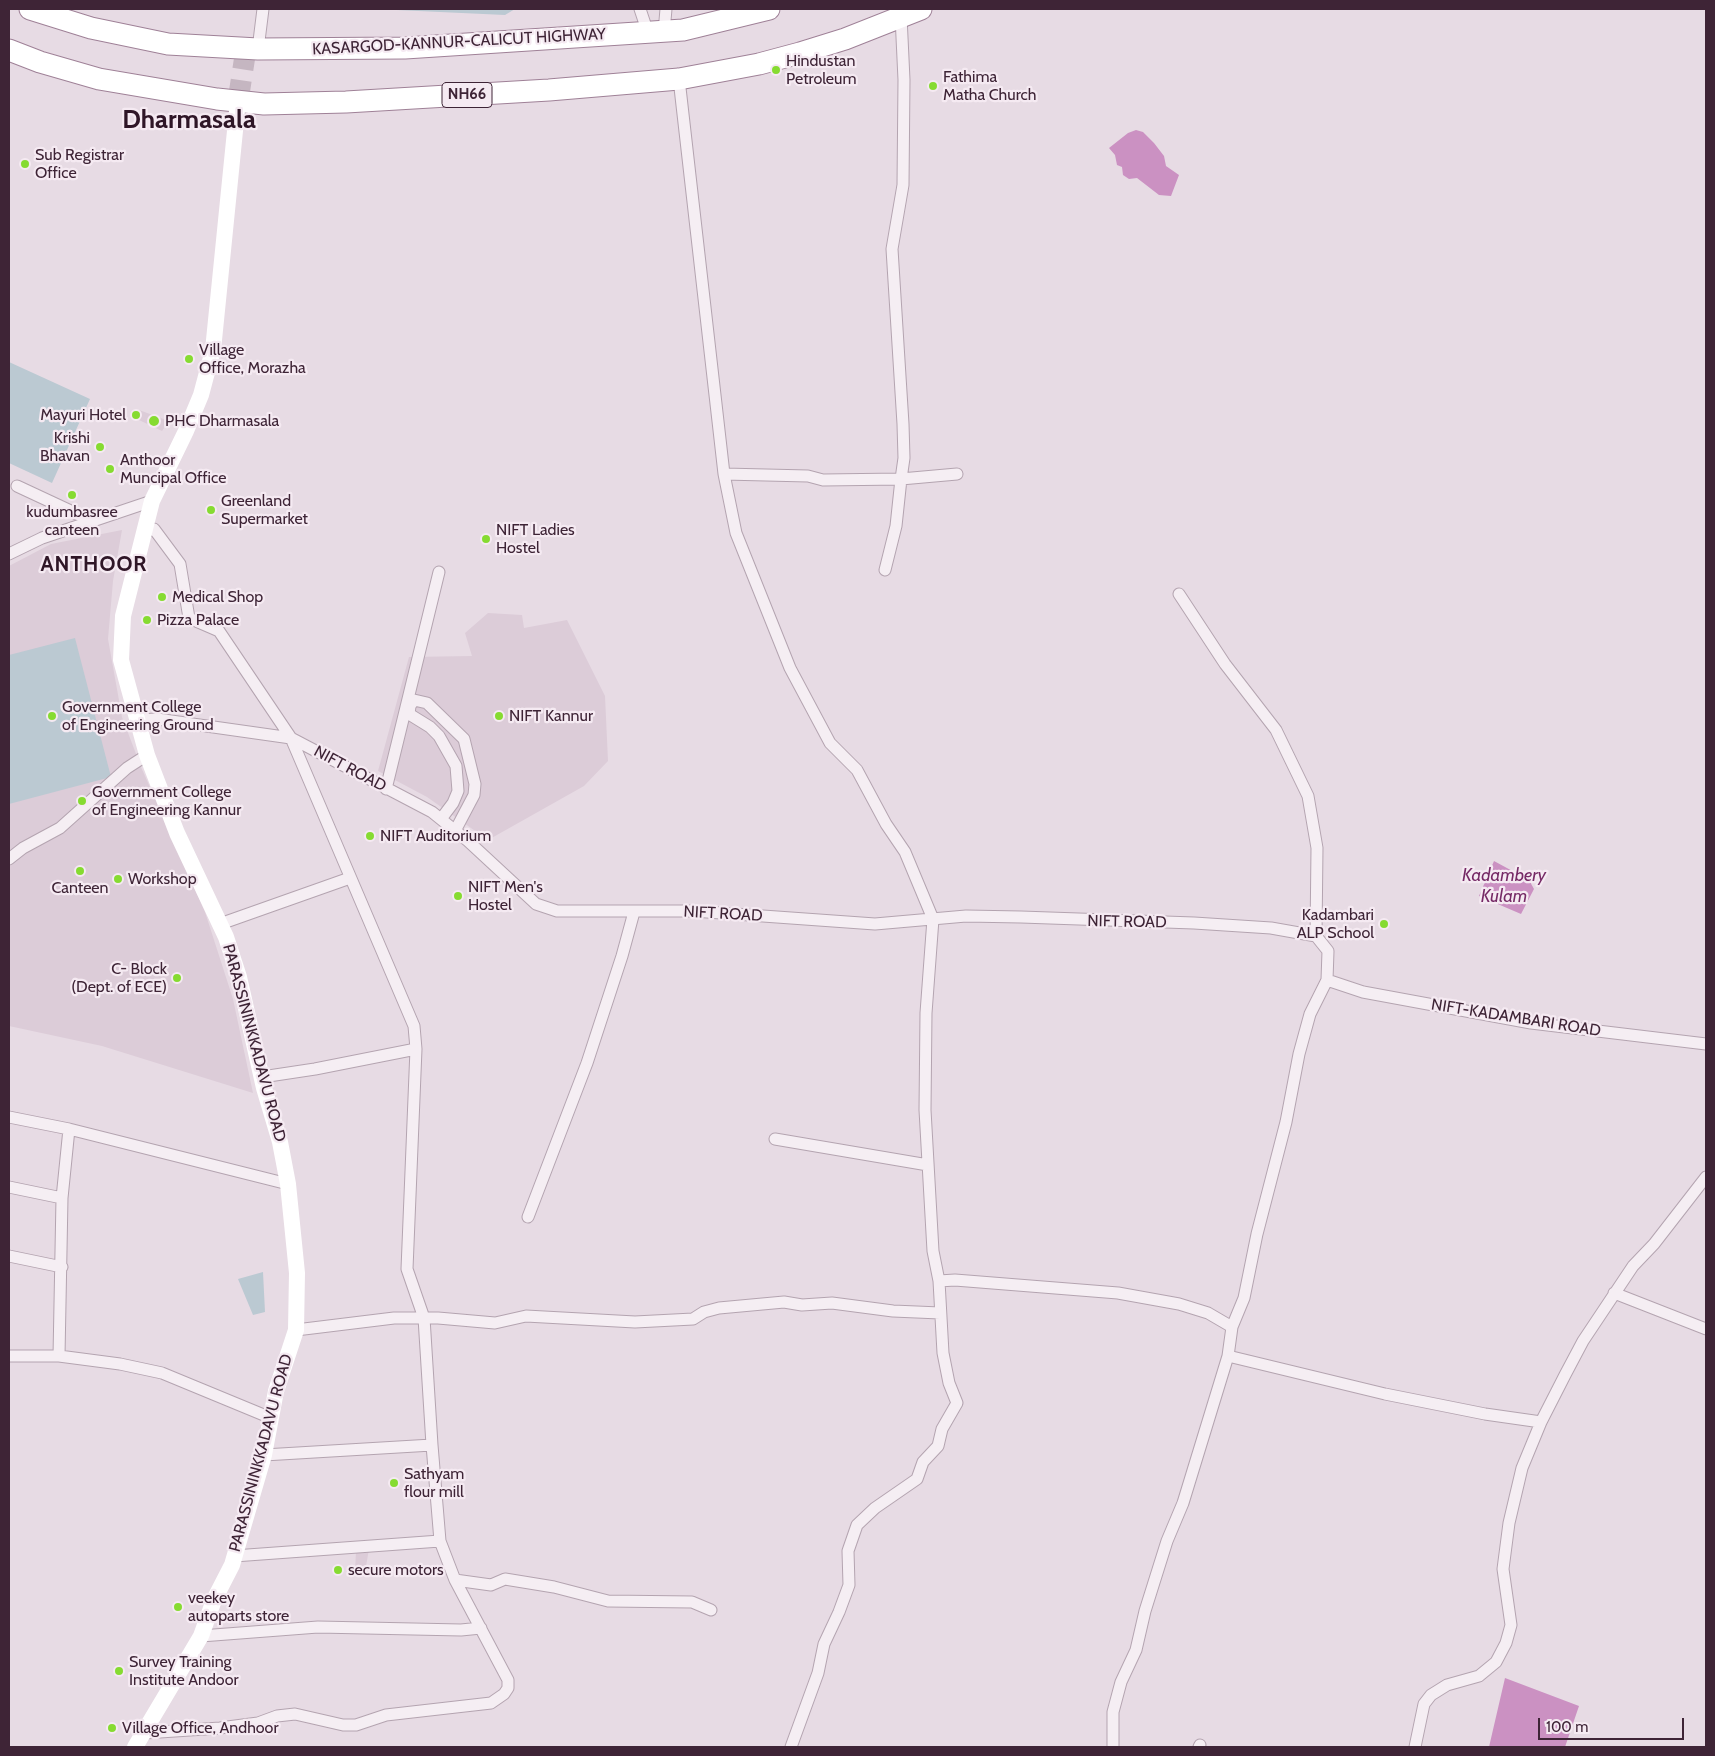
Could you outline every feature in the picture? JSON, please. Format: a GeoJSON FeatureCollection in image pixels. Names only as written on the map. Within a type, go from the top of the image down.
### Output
{"type":"FeatureCollection","features":[{"type":"Feature","properties":{"kind":"highway","name":"KASARGOD-KANNUR-CALICUT HIGHWAY"},"geometry":{"type":"LineString","coordinates":[[30,9],[91,28],[168,44],[258,50],[404,48],[656,32],[700,27],[769,9]]}},
{"type":"Feature","properties":{"kind":"highway","name":"NH66"},"geometry":{"type":"LineString","coordinates":[[9,50],[100,79],[238,101],[264,104],[346,102],[558,90],[679,79],[758,64],[800,53],[844,39],[921,9]]}},
{"type":"Feature","properties":{"kind":"main road","name":"PARASSININKKADAVU ROAD"},"geometry":{"type":"LineString","coordinates":[[135,1747],[201,1636],[214,1600],[234,1556],[264,1455],[287,1352],[296,1330],[297,1273],[288,1184],[280,1142],[262,1077],[239,977],[220,924],[177,833],[147,755],[120,660],[123,616],[152,501],[172,464],[190,422],[201,394],[212,350],[238,101]]}},
{"type":"Feature","properties":{"kind":"street"},"geometry":{"type":"LineString","coordinates":[[258,50],[264,9]]}},
{"type":"Feature","properties":{"kind":"street"},"geometry":{"type":"LineString","coordinates":[[640,9],[656,32]]}},
{"type":"Feature","properties":{"kind":"street"},"geometry":{"type":"LineString","coordinates":[[656,32],[666,9]]}},
{"type":"Feature","properties":{"kind":"street"},"geometry":{"type":"LineString","coordinates":[[885,570],[896,526],[904,458],[892,249],[903,184],[904,80],[901,16]]}},
{"type":"Feature","properties":{"kind":"street"},"geometry":{"type":"LineString","coordinates":[[679,79],[724,474],[736,533],[790,668],[830,743],[856,770],[886,824],[905,852],[933,919],[928,968],[925,1058],[932,1251],[940,1281],[943,1353],[949,1383],[957,1403],[942,1429],[938,1446],[923,1462],[917,1479],[875,1508],[857,1525],[848,1551],[849,1584],[840,1612],[824,1644],[818,1674],[791,1747]]}},
{"type":"Feature","properties":{"kind":"street"},"geometry":{"type":"LineString","coordinates":[[724,474],[808,476],[823,480],[901,479],[957,474]]}},
{"type":"Feature","properties":{"kind":"street"},"geometry":{"type":"LineString","coordinates":[[18,486],[92,521]]}},
{"type":"Feature","properties":{"kind":"street"},"geometry":{"type":"LineString","coordinates":[[9,554],[42,538],[152,501]]}},
{"type":"Feature","properties":{"kind":"street"},"geometry":{"type":"LineString","coordinates":[[144,532],[154,529],[180,564],[189,618],[220,631],[291,738],[414,1026],[416,1049],[407,1269],[424,1318],[440,1541],[455,1580],[508,1680],[508,1688],[504,1694],[491,1703],[386,1715],[356,1725],[343,1725],[296,1714],[277,1716],[258,1723],[220,1728],[145,1733]]}},
{"type":"Feature","properties":{"kind":"street"},"geometry":{"type":"LineString","coordinates":[[386,789],[439,572]]}},
{"type":"Feature","properties":{"kind":"street"},"geometry":{"type":"LineString","coordinates":[[1113,1747],[1113,1712],[1121,1682],[1136,1650],[1167,1541],[1183,1503],[1228,1356],[1232,1326],[1244,1298],[1257,1234],[1286,1122],[1299,1054],[1310,1014],[1327,980],[1328,951],[1316,936],[1317,848],[1308,796],[1276,730],[1225,664],[1179,594]]}},
{"type":"Feature","properties":{"kind":"street"},"geometry":{"type":"LineString","coordinates":[[441,819],[453,803],[458,791],[456,766],[439,736],[430,727],[409,714],[410,706],[414,700],[427,703],[464,738],[475,784],[470,806],[456,831]]}},
{"type":"Feature","properties":{"kind":"street","name":"NIFT ROAD"},"geometry":{"type":"LineString","coordinates":[[136,720],[158,719],[291,738],[432,812],[456,831],[536,904],[557,911],[693,911],[875,924],[966,916],[1021,917],[1194,923],[1271,928],[1316,936]]}},
{"type":"Feature","properties":{"kind":"street"},"geometry":{"type":"LineString","coordinates":[[9,859],[23,848],[60,828],[127,768],[147,755]]}},
{"type":"Feature","properties":{"kind":"street"},"geometry":{"type":"LineString","coordinates":[[220,924],[350,878]]}},
{"type":"Feature","properties":{"kind":"street"},"geometry":{"type":"LineString","coordinates":[[528,1217],[587,1063],[622,956],[634,912]]}},
{"type":"Feature","properties":{"kind":"street","name":"NIFT-KADAMBARI ROAD"},"geometry":{"type":"LineString","coordinates":[[1327,980],[1363,992],[1522,1022],[1706,1044]]}},
{"type":"Feature","properties":{"kind":"street"},"geometry":{"type":"LineString","coordinates":[[262,1077],[315,1070],[416,1049]]}},
{"type":"Feature","properties":{"kind":"street"},"geometry":{"type":"LineString","coordinates":[[9,1117],[69,1129],[288,1184]]}},
{"type":"Feature","properties":{"kind":"street"},"geometry":{"type":"LineString","coordinates":[[59,1356],[62,1198],[69,1129]]}},
{"type":"Feature","properties":{"kind":"street"},"geometry":{"type":"LineString","coordinates":[[775,1139],[928,1165]]}},
{"type":"Feature","properties":{"kind":"street"},"geometry":{"type":"LineString","coordinates":[[1415,1747],[1424,1704],[1431,1695],[1447,1686],[1479,1676],[1496,1662],[1506,1643],[1511,1625],[1502,1568],[1522,1468],[1541,1422],[1583,1340],[1614,1293],[1633,1266],[1654,1244],[1706,1177]]}},
{"type":"Feature","properties":{"kind":"street"},"geometry":{"type":"LineString","coordinates":[[9,1187],[62,1198]]}},
{"type":"Feature","properties":{"kind":"street"},"geometry":{"type":"LineString","coordinates":[[9,1256],[62,1267]]}},
{"type":"Feature","properties":{"kind":"street"},"geometry":{"type":"LineString","coordinates":[[940,1281],[956,1280],[1118,1293],[1179,1304],[1208,1313],[1232,1326]]}},
{"type":"Feature","properties":{"kind":"street"},"geometry":{"type":"LineString","coordinates":[[1614,1293],[1706,1329]]}},
{"type":"Feature","properties":{"kind":"street"},"geometry":{"type":"LineString","coordinates":[[296,1330],[379,1319],[424,1318],[494,1323],[526,1316],[635,1322],[693,1319],[704,1312],[719,1308],[784,1302],[802,1305],[832,1303],[893,1311],[940,1313]]}},
{"type":"Feature","properties":{"kind":"street"},"geometry":{"type":"LineString","coordinates":[[9,1356],[59,1356],[120,1364],[162,1373],[271,1418]]}},
{"type":"Feature","properties":{"kind":"street"},"geometry":{"type":"LineString","coordinates":[[1228,1356],[1384,1394],[1485,1414],[1541,1422]]}},
{"type":"Feature","properties":{"kind":"street"},"geometry":{"type":"LineString","coordinates":[[264,1455],[432,1445]]}},
{"type":"Feature","properties":{"kind":"street"},"geometry":{"type":"LineString","coordinates":[[234,1556],[440,1541]]}},
{"type":"Feature","properties":{"kind":"street"},"geometry":{"type":"LineString","coordinates":[[455,1580],[491,1585],[504,1579],[554,1587],[608,1601],[692,1602],[711,1610]]}},
{"type":"Feature","properties":{"kind":"street"},"geometry":{"type":"LineString","coordinates":[[201,1636],[318,1627],[461,1630],[481,1628]]}},
{"type":"Feature","properties":{"kind":"shaded area"},"geometry":{"type":"Polygon","coordinates":[[[375,9],[515,9],[505,15],[375,9]]]}},
{"type":"Feature","properties":{"kind":"shaded area"},"geometry":{"type":"Polygon","coordinates":[[[9,362],[90,399],[52,483],[9,463],[9,362]]]}},
{"type":"Feature","properties":{"kind":"shaded area","name":"PHC Dharmasala"},"geometry":{"type":"Polygon","coordinates":[[[139,410],[169,421],[162,431],[139,420],[139,410]]]}},
{"type":"Feature","properties":{"kind":"shaded area","name":"Government College of Engineering Kannur"},"geometry":{"type":"Polygon","coordinates":[[[122,530],[113,581],[108,639],[122,717],[141,767],[205,912],[233,999],[253,1093],[102,1046],[9,1026],[9,566],[51,544],[122,530]]]}},
{"type":"Feature","properties":{"kind":"shaded area","name":"NIFT Kannur"},"geometry":{"type":"Polygon","coordinates":[[[488,613],[522,615],[524,628],[567,620],[605,696],[608,761],[584,786],[488,840],[427,797],[378,771],[409,657],[472,656],[465,633],[488,613]]]}},
{"type":"Feature","properties":{"kind":"shaded area","name":"Government College of Engineering Ground"},"geometry":{"type":"Polygon","coordinates":[[[75,638],[111,777],[9,804],[9,655],[75,638]]]}},
{"type":"Feature","properties":{"kind":"shaded area"},"geometry":{"type":"Polygon","coordinates":[[[263,1272],[265,1312],[253,1315],[238,1279],[263,1272]]]}},
{"type":"Feature","properties":{"kind":"shaded area"},"geometry":{"type":"Polygon","coordinates":[[[369,1549],[365,1572],[355,1572],[356,1551],[369,1549]]]}},
{"type":"Feature","properties":{"kind":"water"},"geometry":{"type":"Polygon","coordinates":[[[1136,130],[1143,132],[1154,143],[1164,156],[1166,166],[1179,175],[1171,196],[1159,195],[1137,178],[1129,179],[1123,175],[1122,167],[1117,165],[1115,155],[1109,148],[1128,133],[1136,130]]]}},
{"type":"Feature","properties":{"kind":"water","name":"Kadambery Kulam"},"geometry":{"type":"Polygon","coordinates":[[[1494,861],[1529,880],[1534,889],[1521,914],[1479,896],[1494,861]]]}},
{"type":"Feature","properties":{"kind":"water"},"geometry":{"type":"Polygon","coordinates":[[[1505,1678],[1579,1706],[1565,1747],[1489,1747],[1505,1678]]]}},
{"type":"Feature","properties":{"kind":"tunnel"},"geometry":{"type":"LineString","coordinates":[[238,101],[246,49]]}},
{"type":"Feature","properties":{"kind":"place","name":"Hindustan Petroleum"},"geometry":{"type":"Point","coordinates":[776,70]}},
{"type":"Feature","properties":{"kind":"place","name":"Fathima Matha Church"},"geometry":{"type":"Point","coordinates":[933,86]}},
{"type":"Feature","properties":{"kind":"place","name":"Sub Registrar Office"},"geometry":{"type":"Point","coordinates":[25,164]}},
{"type":"Feature","properties":{"kind":"place","name":"Village Office, Morazha"},"geometry":{"type":"Point","coordinates":[189,359]}},
{"type":"Feature","properties":{"kind":"place","name":"Mayuri Hotel"},"geometry":{"type":"Point","coordinates":[136,415]}},
{"type":"Feature","properties":{"kind":"place","name":"PHC Dharmasala"},"geometry":{"type":"Point","coordinates":[154,421]}},
{"type":"Feature","properties":{"kind":"place","name":"Krishi Bhavan"},"geometry":{"type":"Point","coordinates":[100,447]}},
{"type":"Feature","properties":{"kind":"place","name":"Anthoor Muncipal Office"},"geometry":{"type":"Point","coordinates":[110,469]}},
{"type":"Feature","properties":{"kind":"place","name":"kudumbasree canteen"},"geometry":{"type":"Point","coordinates":[72,495]}},
{"type":"Feature","properties":{"kind":"place","name":"Greenland Supermarket"},"geometry":{"type":"Point","coordinates":[211,510]}},
{"type":"Feature","properties":{"kind":"place","name":"NIFT Ladies Hostel"},"geometry":{"type":"Point","coordinates":[486,539]}},
{"type":"Feature","properties":{"kind":"place","name":"Medical Shop"},"geometry":{"type":"Point","coordinates":[162,597]}},
{"type":"Feature","properties":{"kind":"place","name":"Pizza Palace"},"geometry":{"type":"Point","coordinates":[147,620]}},
{"type":"Feature","properties":{"kind":"place","name":"Government College of Engineering Ground"},"geometry":{"type":"Point","coordinates":[52,716]}},
{"type":"Feature","properties":{"kind":"place","name":"NIFT Kannur"},"geometry":{"type":"Point","coordinates":[499,716]}},
{"type":"Feature","properties":{"kind":"place","name":"Government College of Engineering Kannur"},"geometry":{"type":"Point","coordinates":[82,801]}},
{"type":"Feature","properties":{"kind":"place","name":"NIFT Auditorium"},"geometry":{"type":"Point","coordinates":[370,836]}},
{"type":"Feature","properties":{"kind":"place","name":"Canteen"},"geometry":{"type":"Point","coordinates":[80,871]}},
{"type":"Feature","properties":{"kind":"place","name":"Workshop"},"geometry":{"type":"Point","coordinates":[118,879]}},
{"type":"Feature","properties":{"kind":"place","name":"NIFT Men's Hostel"},"geometry":{"type":"Point","coordinates":[458,896]}},
{"type":"Feature","properties":{"kind":"place","name":"Kadambari ALP School"},"geometry":{"type":"Point","coordinates":[1384,924]}},
{"type":"Feature","properties":{"kind":"place","name":"C- Block (Dept. of ECE)"},"geometry":{"type":"Point","coordinates":[177,978]}},
{"type":"Feature","properties":{"kind":"place","name":"Sathyam flour mill"},"geometry":{"type":"Point","coordinates":[394,1483]}},
{"type":"Feature","properties":{"kind":"place","name":"secure motors"},"geometry":{"type":"Point","coordinates":[338,1570]}},
{"type":"Feature","properties":{"kind":"place","name":"veekey autoparts store"},"geometry":{"type":"Point","coordinates":[178,1607]}},
{"type":"Feature","properties":{"kind":"place","name":"Survey Training Institute Andoor"},"geometry":{"type":"Point","coordinates":[119,1671]}},
{"type":"Feature","properties":{"kind":"place","name":"Village Office, Andhoor"},"geometry":{"type":"Point","coordinates":[112,1728]}},
{"type":"Feature","properties":{"kind":"district","name":"Dharmasala"},"geometry":{"type":"Point","coordinates":[189,120]}},
{"type":"Feature","properties":{"kind":"district","name":"ANTHOOR"},"geometry":{"type":"Point","coordinates":[94,565]}}]}
